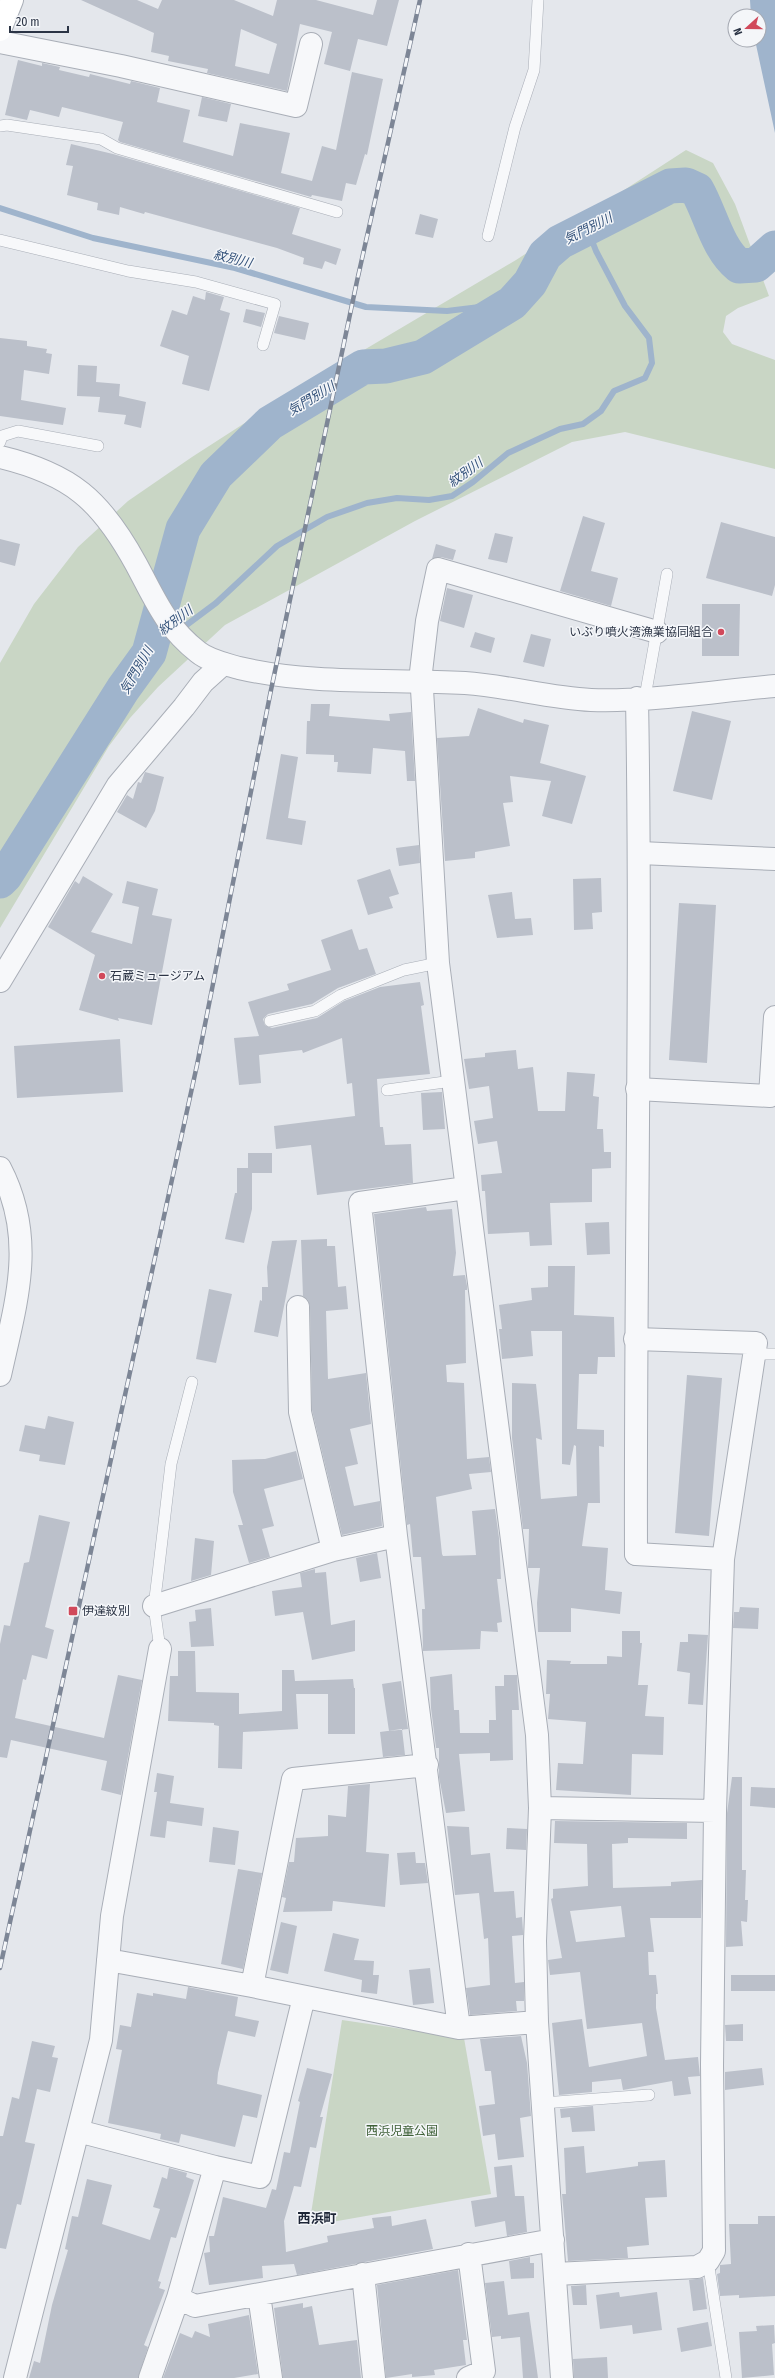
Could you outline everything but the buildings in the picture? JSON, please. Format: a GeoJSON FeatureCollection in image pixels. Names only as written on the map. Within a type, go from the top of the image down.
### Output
{"type":"FeatureCollection","features":[{"type":"Feature","properties":{"kind":"street"},"geometry":{"type":"LineString","coordinates":[[0,42],[122,66],[296,106],[311,44]]}},
{"type":"Feature","properties":{"kind":"street"},"geometry":{"type":"LineString","coordinates":[[0,457],[58,476],[93,502],[117,532],[160,613],[180,636],[200,654],[223,664],[274,676],[467,683],[591,700],[641,698],[775,686]]}},
{"type":"Feature","properties":{"kind":"street"},"geometry":{"type":"LineString","coordinates":[[562,2378],[537,2022],[535,1941],[540,1808],[537,1735],[438,963],[421,682],[426,622],[438,569],[656,632]]}},
{"type":"Feature","properties":{"kind":"street"},"geometry":{"type":"LineString","coordinates":[[0,981],[118,785],[184,707],[203,682],[223,664]]}},
{"type":"Feature","properties":{"kind":"street"},"geometry":{"type":"LineString","coordinates":[[641,698],[637,1089],[636,1554],[723,1558]]}},
{"type":"Feature","properties":{"kind":"street"},"geometry":{"type":"LineString","coordinates":[[640,853],[775,859]]}},
{"type":"Feature","properties":{"kind":"street"},"geometry":{"type":"LineString","coordinates":[[637,1089],[770,1096],[775,1017]]}},
{"type":"Feature","properties":{"kind":"street"},"geometry":{"type":"LineString","coordinates":[[0,1168],[9,1185],[13,1199],[22,1247],[19,1286],[0,1375]]}},
{"type":"Feature","properties":{"kind":"street"},"geometry":{"type":"LineString","coordinates":[[459,2028],[396,1536],[360,1203],[466,1188]]}},
{"type":"Feature","properties":{"kind":"street"},"geometry":{"type":"LineString","coordinates":[[298,1307],[300,1412],[333,1550]]}},
{"type":"Feature","properties":{"kind":"street"},"geometry":{"type":"LineString","coordinates":[[555,2274],[697,2267],[708,2261],[714,2251],[712,2065],[715,1811],[723,1558],[764,1354],[756,1343],[636,1339]]}},
{"type":"Feature","properties":{"kind":"street"},"geometry":{"type":"LineString","coordinates":[[154,1606],[333,1550],[396,1536]]}},
{"type":"Feature","properties":{"kind":"street"},"geometry":{"type":"LineString","coordinates":[[15,2378],[101,2040],[112,1916],[160,1649]]}},
{"type":"Feature","properties":{"kind":"street"},"geometry":{"type":"LineString","coordinates":[[252,1986],[294,1779],[426,1765]]}},
{"type":"Feature","properties":{"kind":"street"},"geometry":{"type":"LineString","coordinates":[[540,1808],[715,1811]]}},
{"type":"Feature","properties":{"kind":"street"},"geometry":{"type":"LineString","coordinates":[[108,1960],[252,1986],[459,2028],[537,2022]]}},
{"type":"Feature","properties":{"kind":"street"},"geometry":{"type":"LineString","coordinates":[[78,2131],[215,2167],[260,2177],[304,1997]]}},
{"type":"Feature","properties":{"kind":"street"},"geometry":{"type":"LineString","coordinates":[[150,2378],[178,2298],[215,2167]]}},
{"type":"Feature","properties":{"kind":"street"},"geometry":{"type":"LineString","coordinates":[[178,2298],[195,2306],[469,2254],[553,2240]]}},
{"type":"Feature","properties":{"kind":"street"},"geometry":{"type":"LineString","coordinates":[[468,2378],[484,2371],[469,2254]]}},
{"type":"Feature","properties":{"kind":"street"},"geometry":{"type":"LineString","coordinates":[[363,2274],[374,2378]]}},
{"type":"Feature","properties":{"kind":"street"},"geometry":{"type":"LineString","coordinates":[[259,2295],[271,2378]]}},
{"type":"Feature","properties":{"kind":"lane"},"geometry":{"type":"LineString","coordinates":[[488,236],[515,127],[534,70],[538,0]]}},
{"type":"Feature","properties":{"kind":"lane"},"geometry":{"type":"LineString","coordinates":[[0,126],[7,125],[101,139],[117,148],[337,212]]}},
{"type":"Feature","properties":{"kind":"lane"},"geometry":{"type":"LineString","coordinates":[[0,240],[128,271],[196,282],[275,304],[263,345]]}},
{"type":"Feature","properties":{"kind":"lane"},"geometry":{"type":"LineString","coordinates":[[0,442],[2,436],[18,431],[98,446]]}},
{"type":"Feature","properties":{"kind":"lane"},"geometry":{"type":"LineString","coordinates":[[641,698],[667,574]]}},
{"type":"Feature","properties":{"kind":"lane"},"geometry":{"type":"LineString","coordinates":[[270,1022],[314,1011],[341,995],[404,970],[438,963]]}},
{"type":"Feature","properties":{"kind":"lane"},"geometry":{"type":"LineString","coordinates":[[387,1090],[452,1081]]}},
{"type":"Feature","properties":{"kind":"lane"},"geometry":{"type":"LineString","coordinates":[[160,1649],[154,1606],[171,1464],[192,1382]]}},
{"type":"Feature","properties":{"kind":"lane"},"geometry":{"type":"LineString","coordinates":[[543,2103],[649,2095]]}},
{"type":"Feature","properties":{"kind":"lane"},"geometry":{"type":"LineString","coordinates":[[708,2261],[726,2378]]}},
{"type":"Feature","properties":{"kind":"green space"},"geometry":{"type":"Polygon","coordinates":[[[686,150],[713,163],[735,204],[769,296],[738,308],[726,316],[723,332],[732,344],[775,360],[775,469],[625,432],[572,442],[415,521],[225,625],[158,687],[130,718],[109,746],[0,928],[0,663],[34,604],[78,547],[128,501],[192,457],[293,392],[516,260],[686,150]]]}},
{"type":"Feature","properties":{"kind":"green space","name":"西浜児童公園"},"geometry":{"type":"Polygon","coordinates":[[[342,2020],[464,2038],[491,2194],[309,2226],[342,2020]]]}},
{"type":"Feature","properties":{"kind":"water"},"geometry":{"type":"Polygon","coordinates":[[[750,0],[775,0],[775,133],[757,48],[767,48],[767,8],[750,8],[750,0]]]}},
{"type":"Feature","properties":{"kind":"waterway","name":"気門別川"},"geometry":{"type":"LineString","coordinates":[[0,881],[5,876],[123,689],[149,653],[183,529],[216,475],[270,423],[363,367],[386,366],[423,357],[512,303],[530,283],[545,255],[560,242],[670,186],[686,185],[697,190],[720,241],[731,259],[739,266],[756,265],[775,248]]}},
{"type":"Feature","properties":{"kind":"waterway","name":"紋別川"},"geometry":{"type":"LineString","coordinates":[[0,208],[93,238],[235,268],[366,307],[447,311],[512,303]]}},
{"type":"Feature","properties":{"kind":"waterway","name":"紋別川"},"geometry":{"type":"LineString","coordinates":[[149,653],[216,603],[277,546],[327,517],[367,503],[397,498],[429,500],[452,496],[473,482],[508,453],[560,429],[583,424],[601,411],[614,391],[645,378],[652,363],[649,338],[625,306],[596,251],[591,238],[592,225]]}},
{"type":"Feature","properties":{"kind":"railway"},"geometry":{"type":"LineString","coordinates":[[0,1968],[197,1065],[271,690],[357,281],[420,0]]}},
{"type":"Feature","properties":{"kind":"place","name":"いぶり噴火湾漁業協同組合"},"geometry":{"type":"Point","coordinates":[721,632]}},
{"type":"Feature","properties":{"kind":"place","name":"石蔵ミュージアム"},"geometry":{"type":"Point","coordinates":[102,976]}},
{"type":"Feature","properties":{"kind":"place","name":"伊達紋別"},"geometry":{"type":"Point","coordinates":[73,1611]}},
{"type":"Feature","properties":{"kind":"district","name":"西浜町"},"geometry":{"type":"Point","coordinates":[317,2218]}}]}
